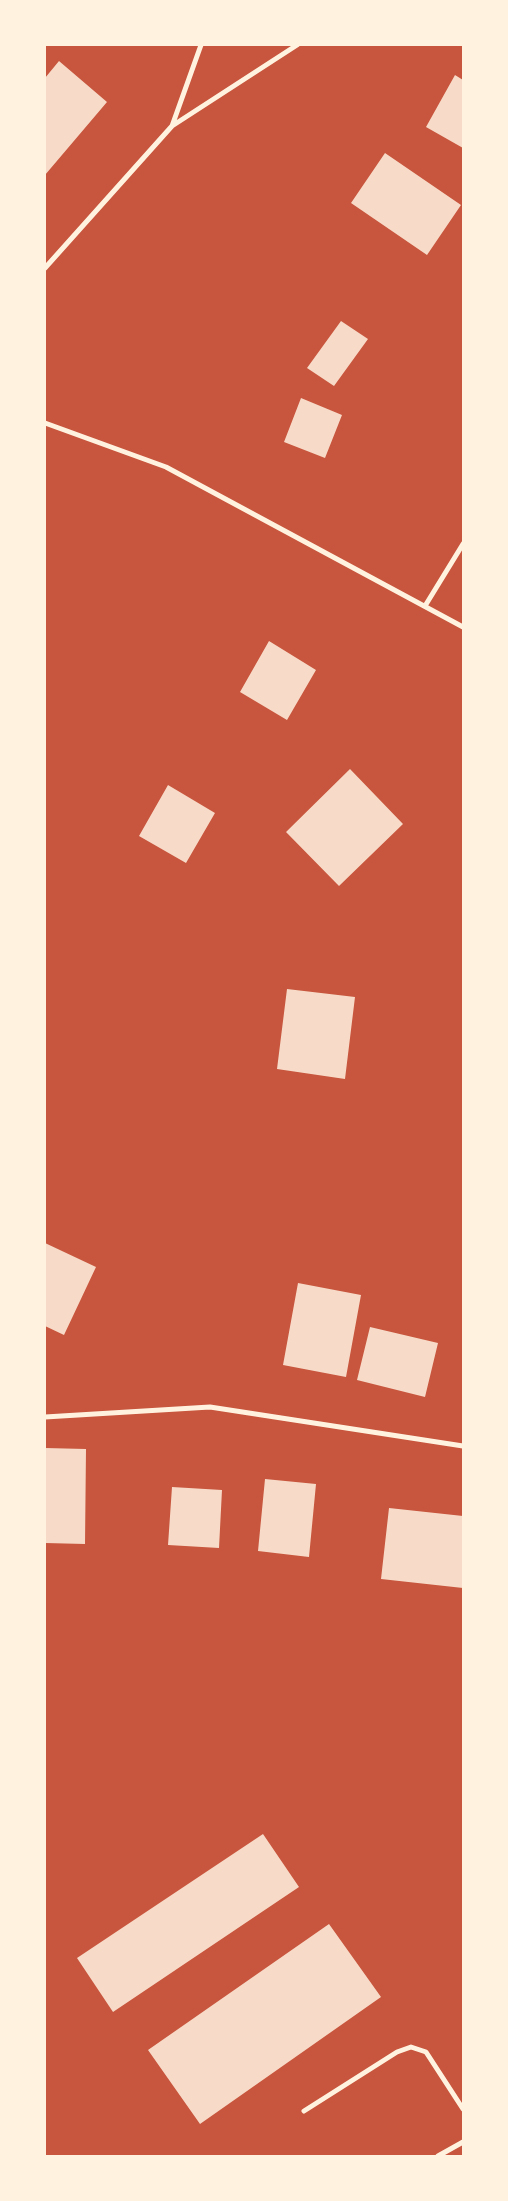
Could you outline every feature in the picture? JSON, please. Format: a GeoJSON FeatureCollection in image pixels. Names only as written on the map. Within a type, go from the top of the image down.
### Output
{"type":"FeatureCollection","features":[{"type":"Feature","properties":{"kind":"street"},"geometry":{"type":"LineString","coordinates":[[172,126],[201,45]]}},
{"type":"Feature","properties":{"kind":"street"},"geometry":{"type":"LineString","coordinates":[[45,268],[172,126],[297,45]]}},
{"type":"Feature","properties":{"kind":"street"},"geometry":{"type":"LineString","coordinates":[[45,423],[166,467],[463,628]]}},
{"type":"Feature","properties":{"kind":"street"},"geometry":{"type":"LineString","coordinates":[[424,606],[463,544]]}},
{"type":"Feature","properties":{"kind":"street"},"geometry":{"type":"LineString","coordinates":[[45,1417],[210,1407],[463,1446]]}},
{"type":"Feature","properties":{"kind":"street"},"geometry":{"type":"LineString","coordinates":[[304,2112],[397,2052],[411,2047],[426,2052],[463,2108]]}},
{"type":"Feature","properties":{"kind":"street"},"geometry":{"type":"LineString","coordinates":[[438,2156],[463,2142]]}},
{"type":"Feature","properties":{"kind":"building"},"geometry":{"type":"Polygon","coordinates":[[[59,61],[107,102],[45,175],[45,78],[59,61]]]}},
{"type":"Feature","properties":{"kind":"building"},"geometry":{"type":"Polygon","coordinates":[[[455,75],[463,80],[463,148],[426,127],[455,75]]]}},
{"type":"Feature","properties":{"kind":"building"},"geometry":{"type":"Polygon","coordinates":[[[385,153],[461,205],[427,255],[351,203],[385,153]]]}},
{"type":"Feature","properties":{"kind":"building"},"geometry":{"type":"Polygon","coordinates":[[[341,321],[368,339],[334,386],[307,368],[341,321]]]}},
{"type":"Feature","properties":{"kind":"building"},"geometry":{"type":"Polygon","coordinates":[[[301,398],[342,415],[325,458],[284,442],[301,398]]]}},
{"type":"Feature","properties":{"kind":"building"},"geometry":{"type":"Polygon","coordinates":[[[269,641],[316,670],[287,720],[240,692],[269,641]]]}},
{"type":"Feature","properties":{"kind":"building"},"geometry":{"type":"Polygon","coordinates":[[[350,769],[403,824],[339,886],[286,832],[350,769]]]}},
{"type":"Feature","properties":{"kind":"building"},"geometry":{"type":"Polygon","coordinates":[[[168,785],[215,813],[186,863],[139,836],[168,785]]]}},
{"type":"Feature","properties":{"kind":"building"},"geometry":{"type":"Polygon","coordinates":[[[287,989],[355,997],[345,1079],[277,1069],[287,989]]]}},
{"type":"Feature","properties":{"kind":"building"},"geometry":{"type":"Polygon","coordinates":[[[45,1243],[96,1267],[64,1335],[45,1326],[45,1243]]]}},
{"type":"Feature","properties":{"kind":"building"},"geometry":{"type":"Polygon","coordinates":[[[298,1283],[361,1295],[346,1377],[283,1365],[298,1283]]]}},
{"type":"Feature","properties":{"kind":"building"},"geometry":{"type":"Polygon","coordinates":[[[370,1327],[438,1343],[425,1397],[357,1380],[370,1327]]]}},
{"type":"Feature","properties":{"kind":"building"},"geometry":{"type":"Polygon","coordinates":[[[45,1448],[86,1449],[85,1544],[45,1543],[45,1448]]]}},
{"type":"Feature","properties":{"kind":"building"},"geometry":{"type":"Polygon","coordinates":[[[265,1479],[316,1484],[309,1557],[258,1551],[265,1479]]]}},
{"type":"Feature","properties":{"kind":"building"},"geometry":{"type":"Polygon","coordinates":[[[172,1487],[222,1490],[219,1548],[168,1545],[172,1487]]]}},
{"type":"Feature","properties":{"kind":"building"},"geometry":{"type":"Polygon","coordinates":[[[389,1508],[463,1516],[463,1588],[381,1579],[389,1508]]]}},
{"type":"Feature","properties":{"kind":"building"},"geometry":{"type":"Polygon","coordinates":[[[263,1834],[299,1887],[113,2012],[77,1958],[263,1834]]]}},
{"type":"Feature","properties":{"kind":"building"},"geometry":{"type":"Polygon","coordinates":[[[329,1924],[381,1997],[200,2124],[148,2050],[329,1924]]]}}]}
